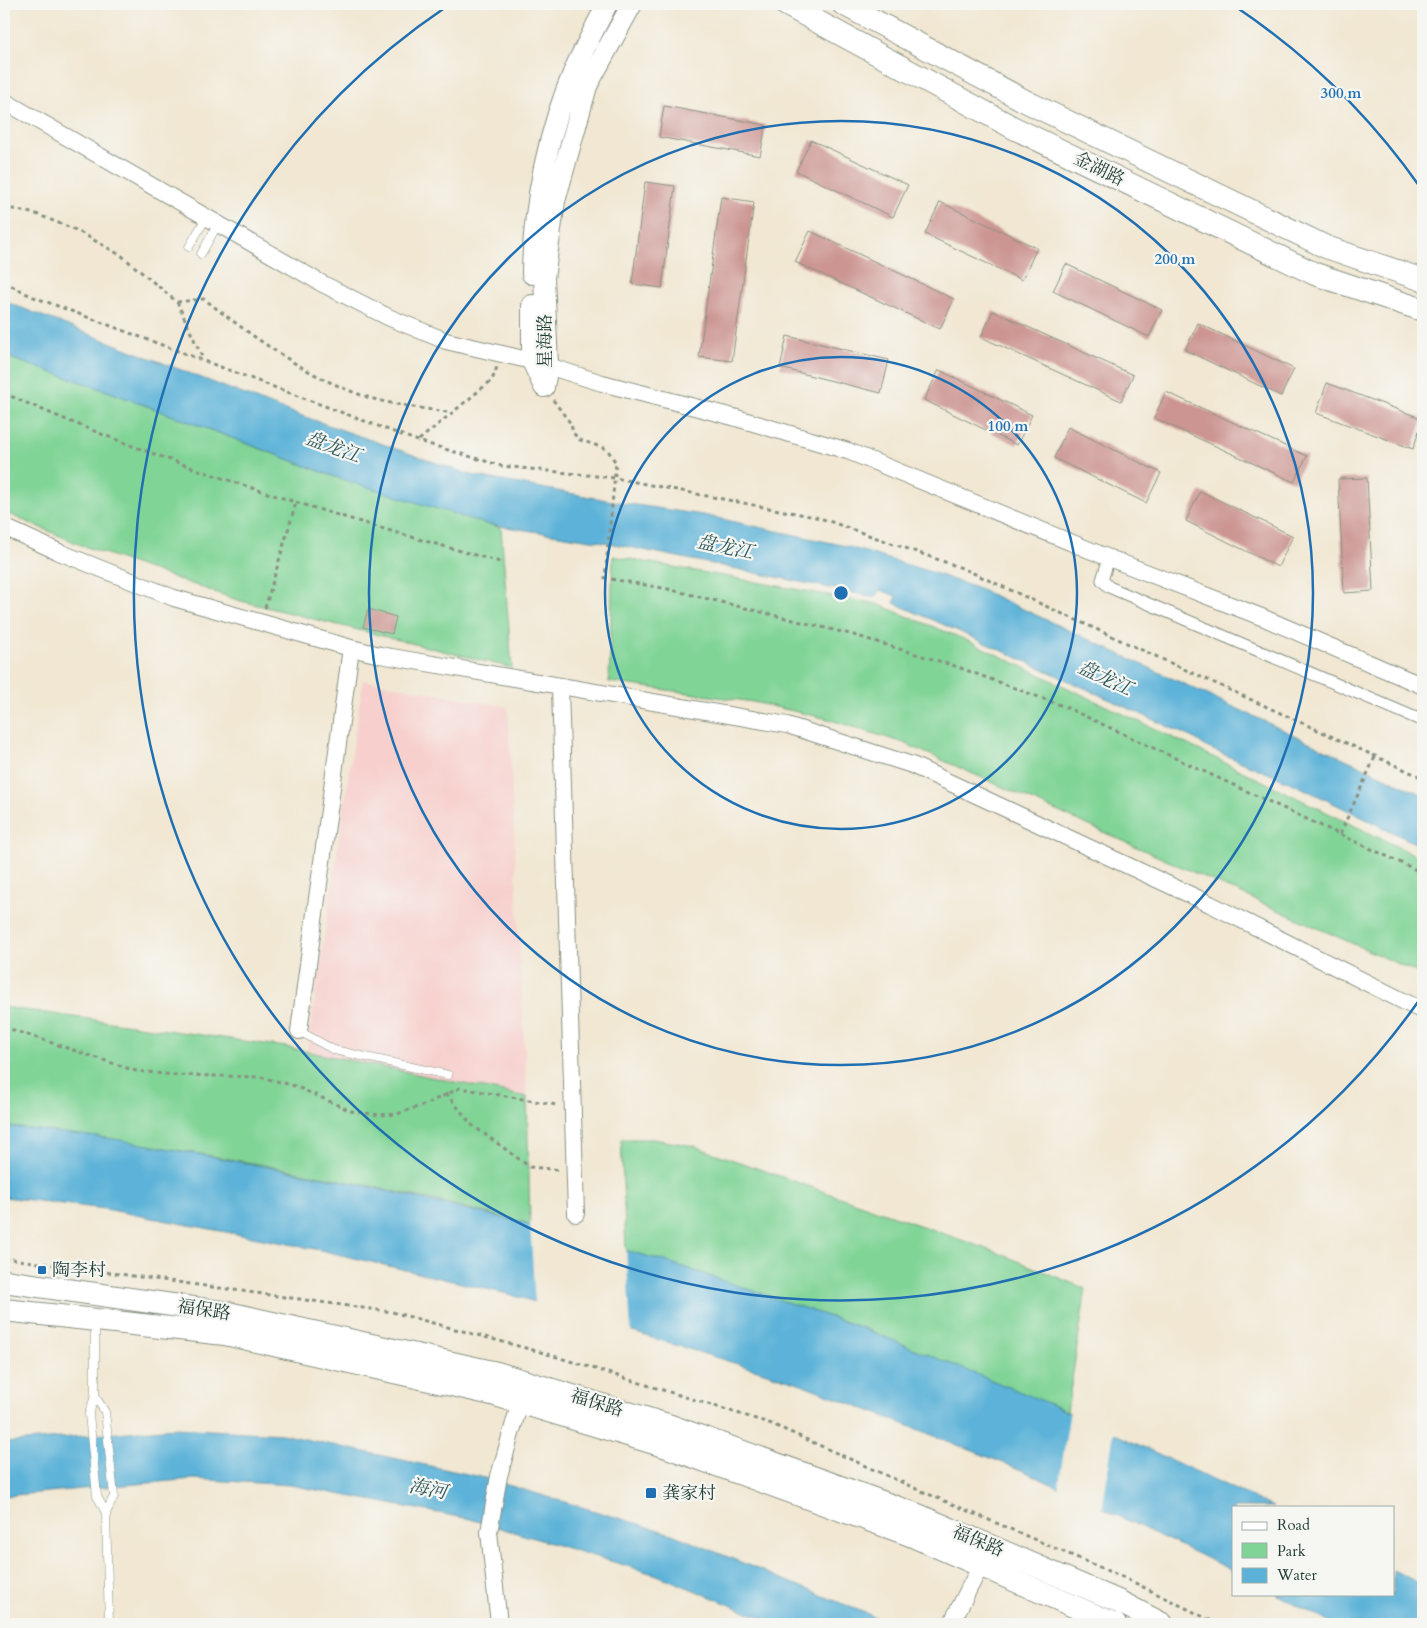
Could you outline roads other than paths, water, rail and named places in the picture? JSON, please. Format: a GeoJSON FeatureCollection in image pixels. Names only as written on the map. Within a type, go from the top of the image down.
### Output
{"type":"FeatureCollection","features":[{"type":"Feature","properties":{"kind":"main road","name":"金湖路"},"geometry":{"type":"LineString","coordinates":[[785,4],[1014,128],[1315,274],[1423,310]]}},
{"type":"Feature","properties":{"kind":"main road","name":"金湖路"},"geometry":{"type":"LineString","coordinates":[[843,4],[1027,102],[1326,247],[1423,280]]}},
{"type":"Feature","properties":{"kind":"main road","name":"福保路"},"geometry":{"type":"LineString","coordinates":[[4,1281],[228,1313],[497,1373],[671,1426],[918,1514],[1118,1601],[1162,1624]]}},
{"type":"Feature","properties":{"kind":"main road","name":"福保路"},"geometry":{"type":"LineString","coordinates":[[4,1310],[224,1334],[413,1375],[520,1402],[664,1446],[910,1535],[1115,1624]]}},
{"type":"Feature","properties":{"kind":"street","name":"星海路"},"geometry":{"type":"LineString","coordinates":[[544,387],[540,363],[532,266],[538,204],[551,138],[576,67],[607,4]]}},
{"type":"Feature","properties":{"kind":"street","name":"星海路"},"geometry":{"type":"LineString","coordinates":[[540,363],[544,278],[555,201],[587,86],[632,4]]}},
{"type":"Feature","properties":{"kind":"street"},"geometry":{"type":"LineString","coordinates":[[4,101],[321,283],[388,317],[446,341],[540,363],[602,383],[733,417],[848,451],[1109,558],[1264,618],[1423,686]]}},
{"type":"Feature","properties":{"kind":"street"},"geometry":{"type":"LineString","coordinates":[[4,527],[59,552],[165,594],[351,648],[380,655],[560,687],[787,725],[912,765],[1210,904],[1423,1011]]}},
{"type":"Feature","properties":{"kind":"street"},"geometry":{"type":"LineString","coordinates":[[1109,558],[1102,580],[1109,587],[1423,721]]}},
{"type":"Feature","properties":{"kind":"street"},"geometry":{"type":"LineString","coordinates":[[299,1031],[351,648]]}},
{"type":"Feature","properties":{"kind":"street"},"geometry":{"type":"LineString","coordinates":[[560,687],[576,1214]]}},
{"type":"Feature","properties":{"kind":"street"},"geometry":{"type":"LineString","coordinates":[[499,1624],[489,1532],[499,1476],[520,1402]]}},
{"type":"Feature","properties":{"kind":"street"},"geometry":{"type":"LineString","coordinates":[[951,1624],[981,1565]]}},
{"type":"Feature","properties":{"kind":"lane"},"geometry":{"type":"LineString","coordinates":[[189,247],[212,221]]}},
{"type":"Feature","properties":{"kind":"lane"},"geometry":{"type":"LineString","coordinates":[[201,254],[212,221]]}},
{"type":"Feature","properties":{"kind":"lane"},"geometry":{"type":"LineString","coordinates":[[299,1031],[334,1050],[448,1075]]}},
{"type":"Feature","properties":{"kind":"lane"},"geometry":{"type":"LineString","coordinates":[[95,1320],[95,1396],[89,1414],[97,1496],[106,1513],[109,1624]]}},
{"type":"Feature","properties":{"kind":"lane"},"geometry":{"type":"LineString","coordinates":[[95,1396],[105,1412],[114,1496],[106,1513]]}},
{"type":"Feature","properties":{"kind":"water","name":"盘龙江"},"geometry":{"type":"Polygon","coordinates":[[[4,301],[271,405],[471,475],[623,503],[703,515],[846,546],[982,590],[1423,795],[1423,847],[1296,785],[1206,747],[1197,740],[894,603],[896,596],[880,590],[874,597],[604,542],[486,524],[338,478],[110,392],[4,356],[4,301]]]}},
{"type":"Feature","properties":{"kind":"water"},"geometry":{"type":"Polygon","coordinates":[[[4,1126],[115,1139],[340,1180],[517,1221],[665,1261],[860,1327],[1048,1403],[1271,1506],[1232,1506],[1232,1571],[1024,1471],[796,1382],[512,1295],[320,1250],[105,1209],[4,1197],[4,1126]]]}},
{"type":"Feature","properties":{"kind":"water","name":"海河"},"geometry":{"type":"Polygon","coordinates":[[[174,1428],[282,1434],[481,1477],[672,1534],[892,1624],[777,1624],[657,1575],[470,1519],[290,1485],[193,1479],[4,1496],[4,1443],[174,1428]]]}},
{"type":"Feature","properties":{"kind":"water"},"geometry":{"type":"Polygon","coordinates":[[[1394,1570],[1423,1585],[1423,1624],[1332,1624],[1281,1596],[1394,1596],[1394,1570]]]}},
{"type":"Feature","properties":{"kind":"place","name":"陶李村"},"geometry":{"type":"Point","coordinates":[42,1270]}},
{"type":"Feature","properties":{"kind":"place","name":"龚家村"},"geometry":{"type":"Point","coordinates":[651,1493]}}]}
